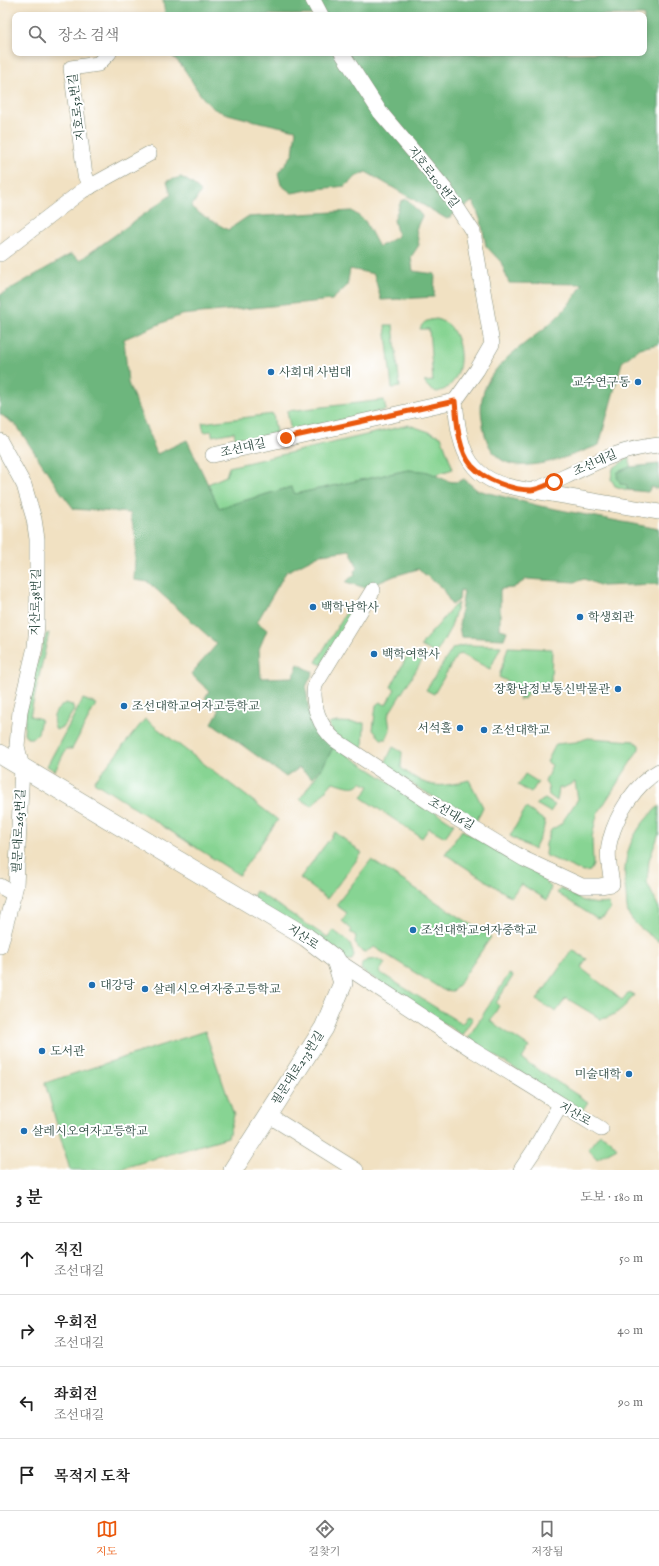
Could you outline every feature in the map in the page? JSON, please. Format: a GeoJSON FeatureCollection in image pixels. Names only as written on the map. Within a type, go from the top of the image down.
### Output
{"type":"FeatureCollection","features":[{"type":"Feature","properties":{"kind":"street"},"geometry":{"type":"LineString","coordinates":[[313,0],[319,12]]}},
{"type":"Feature","properties":{"kind":"street","name":"지호로52번길"},"geometry":{"type":"LineString","coordinates":[[90,187],[85,175],[71,68],[98,64],[106,56]]}},
{"type":"Feature","properties":{"kind":"street","name":"지호로100번길"},"geometry":{"type":"LineString","coordinates":[[344,56],[380,112],[445,189],[473,232],[492,344],[455,401]]}},
{"type":"Feature","properties":{"kind":"street"},"geometry":{"type":"LineString","coordinates":[[0,254],[90,187],[149,154]]}},
{"type":"Feature","properties":{"kind":"street"},"geometry":{"type":"LineString","coordinates":[[455,401],[458,429],[463,449],[472,466],[488,478],[506,486],[659,512]]}},
{"type":"Feature","properties":{"kind":"street","name":"조선대길"},"geometry":{"type":"LineString","coordinates":[[212,455],[455,401]]}},
{"type":"Feature","properties":{"kind":"street","name":"지산로38번길"},"geometry":{"type":"LineString","coordinates":[[0,442],[24,485],[34,519],[37,539],[35,647],[20,711],[17,746],[22,768]]}},
{"type":"Feature","properties":{"kind":"street","name":"조선대길"},"geometry":{"type":"LineString","coordinates":[[532,490],[630,449],[659,445]]}},
{"type":"Feature","properties":{"kind":"street","name":"조선대6길"},"geometry":{"type":"LineString","coordinates":[[373,590],[315,685],[313,694],[315,706],[319,720],[327,733],[335,740],[429,802],[524,859],[582,886],[600,886],[612,884],[608,859],[610,841],[616,825],[639,786],[647,778],[659,771]]}},
{"type":"Feature","properties":{"kind":"street","name":"지산로"},"geometry":{"type":"LineString","coordinates":[[0,754],[306,936],[336,960],[472,1050],[601,1129]]}},
{"type":"Feature","properties":{"kind":"street","name":"필문대로263번길"},"geometry":{"type":"LineString","coordinates":[[0,946],[16,885],[22,768]]}},
{"type":"Feature","properties":{"kind":"street","name":"필문대로263번길"},"geometry":{"type":"LineString","coordinates":[[0,886],[14,894]]}},
{"type":"Feature","properties":{"kind":"street","name":"필문대로273번길"},"geometry":{"type":"LineString","coordinates":[[233,1170],[324,1028],[343,983],[336,960]]}},
{"type":"Feature","properties":{"kind":"street"},"geometry":{"type":"LineString","coordinates":[[521,1170],[534,1152],[560,1105]]}},
{"type":"Feature","properties":{"kind":"street"},"geometry":{"type":"LineString","coordinates":[[268,1115],[356,1170]]}},
{"type":"Feature","properties":{"kind":"green space"},"geometry":{"type":"Polygon","coordinates":[[[163,0],[659,0],[659,344],[640,348],[622,362],[599,445],[544,463],[515,465],[503,461],[494,453],[486,437],[482,419],[482,401],[486,385],[494,372],[505,360],[545,328],[561,313],[583,284],[509,283],[501,262],[486,246],[481,221],[473,201],[447,219],[366,172],[357,176],[345,186],[292,193],[281,185],[278,173],[293,154],[296,130],[218,111],[201,96],[183,68],[172,56],[647,56],[647,12],[165,12],[163,0]]]}},
{"type":"Feature","properties":{"kind":"green space"},"geometry":{"type":"Polygon","coordinates":[[[181,177],[193,184],[201,192],[191,207],[228,230],[247,217],[352,211],[365,221],[379,247],[398,236],[394,220],[401,201],[407,199],[422,216],[416,229],[419,245],[411,257],[413,271],[435,274],[434,297],[381,300],[374,274],[350,269],[347,286],[332,300],[181,315],[124,339],[128,383],[157,454],[187,440],[219,508],[291,487],[295,494],[408,470],[426,471],[454,482],[464,479],[477,490],[540,506],[659,529],[659,584],[602,586],[584,579],[575,582],[527,579],[513,588],[500,589],[500,629],[507,631],[504,639],[461,637],[459,626],[464,591],[460,590],[459,600],[452,605],[442,588],[418,569],[394,576],[366,588],[346,582],[355,574],[354,571],[358,568],[350,550],[321,554],[286,572],[257,622],[267,630],[259,649],[261,678],[293,677],[298,664],[313,672],[306,687],[309,712],[319,731],[334,746],[323,766],[312,778],[299,768],[286,777],[212,723],[219,711],[205,698],[209,691],[191,674],[217,644],[148,582],[134,580],[136,539],[130,513],[74,509],[60,491],[17,426],[0,414],[0,295],[71,254],[80,260],[171,195],[167,181],[181,177]]]}},
{"type":"Feature","properties":{"kind":"green space"},"geometry":{"type":"Polygon","coordinates":[[[437,319],[451,327],[458,343],[460,359],[457,375],[453,381],[447,388],[437,392],[430,389],[424,382],[433,381],[429,329],[420,329],[426,321],[437,319]]]}},
{"type":"Feature","properties":{"kind":"green space"},"geometry":{"type":"Polygon","coordinates":[[[385,325],[393,325],[400,387],[392,388],[385,325]]]}},
{"type":"Feature","properties":{"kind":"green space"},"geometry":{"type":"Polygon","coordinates":[[[384,400],[386,410],[291,431],[287,411],[384,400]]]}},
{"type":"Feature","properties":{"kind":"green space"},"geometry":{"type":"Polygon","coordinates":[[[273,414],[276,433],[236,442],[234,432],[212,436],[212,431],[204,432],[202,423],[273,414]]]}},
{"type":"Feature","properties":{"kind":"green space"},"geometry":{"type":"Polygon","coordinates":[[[409,425],[441,436],[453,469],[434,475],[427,472],[408,470],[295,494],[291,487],[219,508],[208,484],[226,476],[229,467],[409,425]]]}},
{"type":"Feature","properties":{"kind":"green space"},"geometry":{"type":"Polygon","coordinates":[[[630,457],[630,467],[618,472],[628,485],[627,490],[615,486],[611,479],[613,468],[630,457]]]}},
{"type":"Feature","properties":{"kind":"green space"},"geometry":{"type":"Polygon","coordinates":[[[659,464],[659,489],[651,487],[648,492],[627,490],[627,485],[621,484],[617,477],[618,472],[630,467],[659,464]]]}},
{"type":"Feature","properties":{"kind":"green space"},"geometry":{"type":"Polygon","coordinates":[[[458,603],[451,627],[436,654],[421,646],[450,610],[458,603]]]}},
{"type":"Feature","properties":{"kind":"green space"},"geometry":{"type":"Polygon","coordinates":[[[347,611],[352,615],[322,665],[316,662],[347,611]]]}},
{"type":"Feature","properties":{"kind":"green space"},"geometry":{"type":"Polygon","coordinates":[[[49,633],[30,716],[41,719],[38,733],[33,738],[27,738],[24,733],[27,697],[46,634],[49,633]]]}},
{"type":"Feature","properties":{"kind":"green space"},"geometry":{"type":"Polygon","coordinates":[[[465,645],[501,646],[490,669],[461,654],[457,655],[434,694],[426,690],[453,648],[465,645]]]}},
{"type":"Feature","properties":{"kind":"green space"},"geometry":{"type":"Polygon","coordinates":[[[508,647],[552,649],[551,683],[534,683],[524,699],[519,700],[523,689],[499,677],[508,647]]]}},
{"type":"Feature","properties":{"kind":"green space"},"geometry":{"type":"Polygon","coordinates":[[[414,656],[423,659],[388,715],[390,730],[386,739],[381,739],[373,730],[376,705],[380,702],[386,705],[395,689],[391,687],[406,658],[414,656]]]}},
{"type":"Feature","properties":{"kind":"green space"},"geometry":{"type":"Polygon","coordinates":[[[83,699],[96,704],[72,749],[66,749],[55,771],[47,766],[83,699]]]}},
{"type":"Feature","properties":{"kind":"green space"},"geometry":{"type":"Polygon","coordinates":[[[66,703],[72,705],[74,710],[64,726],[56,730],[53,722],[56,711],[66,703]]]}},
{"type":"Feature","properties":{"kind":"green space"},"geometry":{"type":"Polygon","coordinates":[[[145,719],[278,820],[239,875],[94,782],[145,719]]]}},
{"type":"Feature","properties":{"kind":"green space"},"geometry":{"type":"Polygon","coordinates":[[[337,722],[364,723],[363,752],[334,734],[328,724],[337,722]]]}},
{"type":"Feature","properties":{"kind":"green space"},"geometry":{"type":"Polygon","coordinates":[[[588,738],[634,741],[639,745],[639,749],[597,815],[592,837],[593,865],[590,871],[583,872],[545,855],[546,844],[551,830],[561,824],[578,799],[575,782],[563,788],[559,788],[557,801],[549,795],[548,786],[545,782],[552,765],[547,762],[556,744],[576,742],[588,738]]]}},
{"type":"Feature","properties":{"kind":"green space"},"geometry":{"type":"Polygon","coordinates":[[[334,746],[454,824],[445,837],[429,828],[422,838],[362,798],[369,786],[361,782],[356,786],[352,786],[333,782],[312,806],[300,799],[323,766],[334,746]]]}},
{"type":"Feature","properties":{"kind":"green space"},"geometry":{"type":"Polygon","coordinates":[[[393,747],[402,752],[401,768],[418,780],[433,785],[449,785],[469,780],[483,807],[476,822],[390,771],[386,761],[393,747]]]}},
{"type":"Feature","properties":{"kind":"green space"},"geometry":{"type":"Polygon","coordinates":[[[525,774],[538,782],[531,793],[518,785],[525,774]]]}},
{"type":"Feature","properties":{"kind":"green space"},"geometry":{"type":"Polygon","coordinates":[[[545,799],[555,805],[550,812],[536,804],[545,799]]]}},
{"type":"Feature","properties":{"kind":"green space"},"geometry":{"type":"Polygon","coordinates":[[[659,806],[659,834],[649,860],[647,883],[659,908],[659,942],[638,926],[628,913],[625,868],[630,845],[635,835],[649,815],[659,806]]]}},
{"type":"Feature","properties":{"kind":"green space"},"geometry":{"type":"Polygon","coordinates":[[[526,808],[545,821],[543,831],[534,850],[510,836],[526,808]]]}},
{"type":"Feature","properties":{"kind":"green space"},"geometry":{"type":"Polygon","coordinates":[[[462,830],[538,874],[551,887],[547,900],[521,884],[511,897],[445,854],[462,830]]]}},
{"type":"Feature","properties":{"kind":"green space"},"geometry":{"type":"Polygon","coordinates":[[[335,832],[362,853],[327,899],[300,878],[335,832]]]}},
{"type":"Feature","properties":{"kind":"green space"},"geometry":{"type":"Polygon","coordinates":[[[371,860],[491,937],[453,991],[443,990],[374,947],[365,952],[361,951],[355,943],[356,936],[350,932],[352,930],[342,921],[347,913],[336,905],[371,860]]]}},
{"type":"Feature","properties":{"kind":"green space"},"geometry":{"type":"Polygon","coordinates":[[[561,888],[583,901],[601,904],[609,903],[610,909],[604,917],[597,919],[557,893],[561,888]]]}},
{"type":"Feature","properties":{"kind":"green space"},"geometry":{"type":"Polygon","coordinates":[[[256,891],[328,938],[333,930],[350,943],[354,955],[352,960],[346,960],[251,900],[256,891]]]}},
{"type":"Feature","properties":{"kind":"green space"},"geometry":{"type":"Polygon","coordinates":[[[572,950],[587,959],[581,968],[622,1000],[629,992],[634,995],[620,1010],[611,1016],[601,1019],[566,998],[556,1012],[537,1000],[572,950]]]}},
{"type":"Feature","properties":{"kind":"green space"},"geometry":{"type":"Polygon","coordinates":[[[378,959],[385,963],[379,972],[462,1024],[468,1016],[473,1018],[462,1035],[361,970],[362,963],[368,960],[378,959]]]}},
{"type":"Feature","properties":{"kind":"green space"},"geometry":{"type":"Polygon","coordinates":[[[509,974],[513,976],[496,1003],[499,1006],[490,1021],[529,1047],[522,1059],[588,1102],[581,1112],[468,1038],[509,974]]]}},
{"type":"Feature","properties":{"kind":"green space"},"geometry":{"type":"Polygon","coordinates":[[[205,1031],[234,1115],[228,1137],[116,1170],[70,1170],[45,1083],[205,1031]]]}},
{"type":"Feature","properties":{"kind":"green space"},"geometry":{"type":"Polygon","coordinates":[[[600,1134],[610,1140],[617,1148],[597,1159],[588,1149],[600,1134]]]}},
{"type":"Feature","properties":{"kind":"place","name":"사회대 사범대"},"geometry":{"type":"Point","coordinates":[271,372]}},
{"type":"Feature","properties":{"kind":"place","name":"교수연구동"},"geometry":{"type":"Point","coordinates":[638,382]}},
{"type":"Feature","properties":{"kind":"place","name":"백학남학사"},"geometry":{"type":"Point","coordinates":[313,607]}},
{"type":"Feature","properties":{"kind":"place","name":"학생회관"},"geometry":{"type":"Point","coordinates":[580,617]}},
{"type":"Feature","properties":{"kind":"place","name":"백학여학사"},"geometry":{"type":"Point","coordinates":[374,654]}},
{"type":"Feature","properties":{"kind":"place","name":"장황남정보통신박물관"},"geometry":{"type":"Point","coordinates":[618,689]}},
{"type":"Feature","properties":{"kind":"place","name":"조선대학교여자고등학교"},"geometry":{"type":"Point","coordinates":[124,706]}},
{"type":"Feature","properties":{"kind":"place","name":"서석홀"},"geometry":{"type":"Point","coordinates":[460,728]}},
{"type":"Feature","properties":{"kind":"place","name":"조선대학교"},"geometry":{"type":"Point","coordinates":[484,730]}},
{"type":"Feature","properties":{"kind":"place","name":"조선대학교여자중학교"},"geometry":{"type":"Point","coordinates":[413,930]}},
{"type":"Feature","properties":{"kind":"place","name":"대강당"},"geometry":{"type":"Point","coordinates":[92,985]}},
{"type":"Feature","properties":{"kind":"place","name":"살레시오여자중고등학교"},"geometry":{"type":"Point","coordinates":[145,989]}},
{"type":"Feature","properties":{"kind":"place","name":"도서관"},"geometry":{"type":"Point","coordinates":[42,1051]}},
{"type":"Feature","properties":{"kind":"place","name":"미술대학"},"geometry":{"type":"Point","coordinates":[629,1074]}},
{"type":"Feature","properties":{"kind":"place","name":"살레시오여자고등학교"},"geometry":{"type":"Point","coordinates":[24,1131]}},
{"type":"Feature","properties":{"kind":"route"},"geometry":{"type":"LineString","coordinates":[[286,438],[455,401],[458,429],[463,449],[472,466],[488,478],[506,486],[532,490],[554,482]]}}]}
